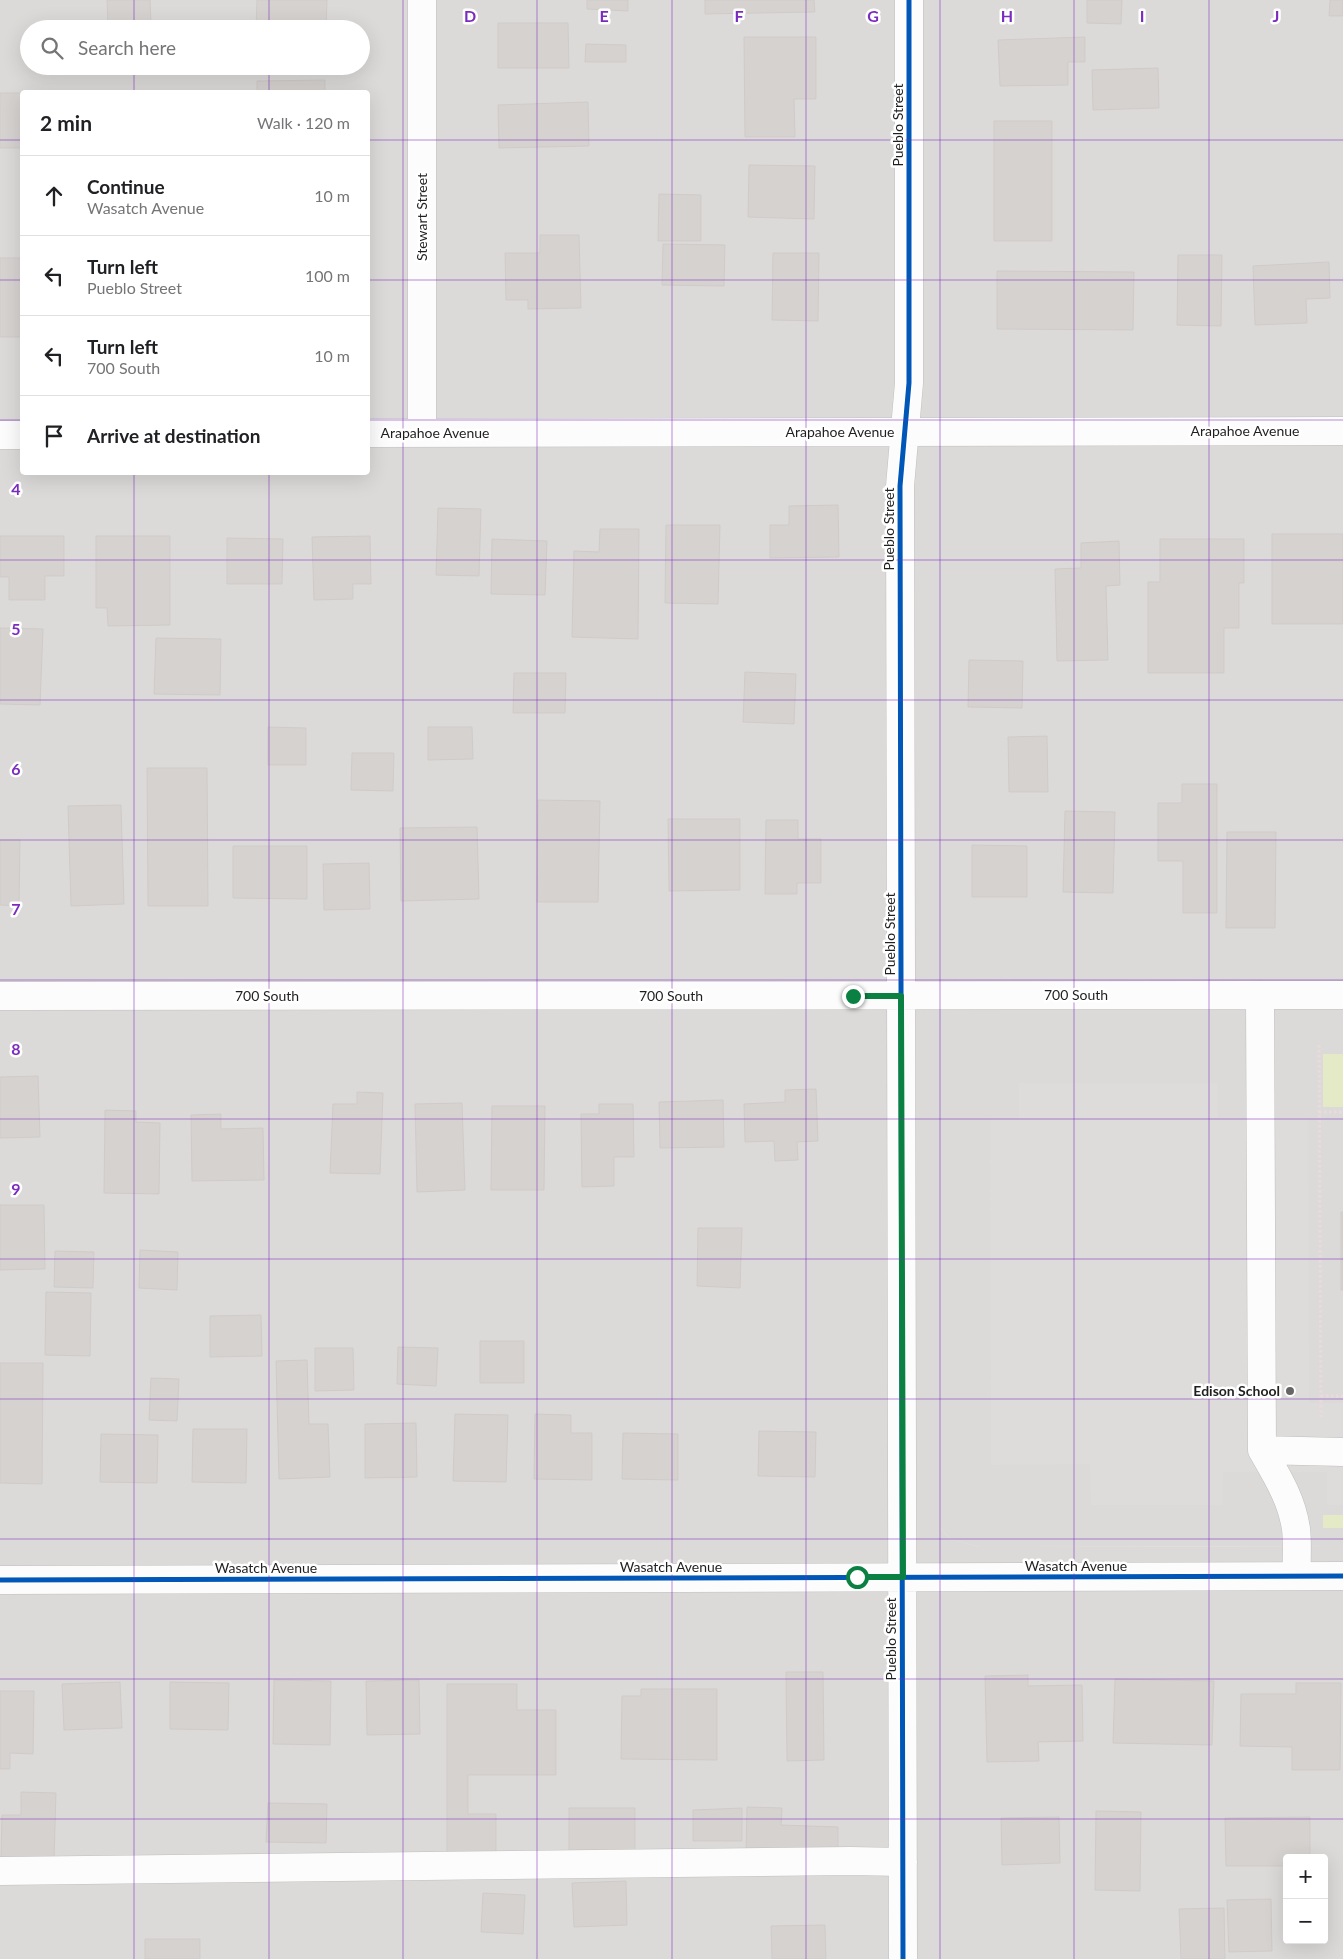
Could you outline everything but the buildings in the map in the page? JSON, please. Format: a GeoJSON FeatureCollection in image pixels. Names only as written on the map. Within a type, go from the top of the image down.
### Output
{"type":"FeatureCollection","features":[{"type":"Feature","properties":{"kind":"street","name":"Stewart Street"},"geometry":{"type":"LineString","coordinates":[[422,0],[422,433]]}},
{"type":"Feature","properties":{"kind":"street","name":"Pueblo Street"},"geometry":{"type":"LineString","coordinates":[[903,1959],[900,486],[909,382],[909,0]]}},
{"type":"Feature","properties":{"kind":"street","name":"Arapahoe Avenue"},"geometry":{"type":"LineString","coordinates":[[370,433],[1343,431]]}},
{"type":"Feature","properties":{"kind":"street"},"geometry":{"type":"LineString","coordinates":[[0,435],[20,435]]}},
{"type":"Feature","properties":{"kind":"street","name":"700 South"},"geometry":{"type":"LineString","coordinates":[[0,996],[1343,996]]}},
{"type":"Feature","properties":{"kind":"street"},"geometry":{"type":"LineString","coordinates":[[1260,996],[1262,1450],[1283,1486],[1292,1509],[1296,1531],[1296,1576]]}},
{"type":"Feature","properties":{"kind":"street"},"geometry":{"type":"LineString","coordinates":[[1262,1450],[1343,1452]]}},
{"type":"Feature","properties":{"kind":"street","name":"Wasatch Avenue"},"geometry":{"type":"LineString","coordinates":[[0,1580],[1343,1576]]}},
{"type":"Feature","properties":{"kind":"street"},"geometry":{"type":"LineString","coordinates":[[0,1872],[850,1861],[903,1862]]}},
{"type":"Feature","properties":{"kind":"path"},"geometry":{"type":"LineString","coordinates":[[1319,1045],[1321,1423]]}},
{"type":"Feature","properties":{"kind":"path"},"geometry":{"type":"LineString","coordinates":[[1319,1112],[1343,1112]]}},
{"type":"Feature","properties":{"kind":"path"},"geometry":{"type":"LineString","coordinates":[[1321,1396],[1343,1396]]}},
{"type":"Feature","properties":{"kind":"shaded area"},"geometry":{"type":"Polygon","coordinates":[[[0,0],[1343,0],[1343,1033],[976,1033],[932,1076],[932,1495],[941,1529],[951,1539],[979,1547],[1343,1546],[1343,1959],[0,1959],[0,0]]]}},
{"type":"Feature","properties":{"kind":"shaded area"},"geometry":{"type":"Polygon","coordinates":[[[976,1033],[1343,1033],[1343,1546],[979,1547],[951,1539],[941,1529],[932,1509],[932,1076],[933,1065],[941,1047],[958,1035],[976,1033]]]}},
{"type":"Feature","properties":{"kind":"shaded area"},"geometry":{"type":"Polygon","coordinates":[[[1019,1083],[1217,1083],[1218,1118],[1308,1118],[1309,1403],[1343,1403],[1343,1505],[1327,1505],[1327,1472],[1223,1472],[1222,1505],[1091,1505],[1090,1464],[991,1465],[990,1119],[1019,1119],[1019,1083]]]}},
{"type":"Feature","properties":{"kind":"green space"},"geometry":{"type":"Polygon","coordinates":[[[1323,1054],[1343,1054],[1343,1107],[1323,1107],[1323,1054]]]}},
{"type":"Feature","properties":{"kind":"green space"},"geometry":{"type":"Polygon","coordinates":[[[1323,1515],[1343,1515],[1343,1528],[1323,1528],[1323,1515]]]}},
{"type":"Feature","properties":{"kind":"cycle path"},"geometry":{"type":"LineString","coordinates":[[903,1959],[900,486],[909,383],[909,0]]}},
{"type":"Feature","properties":{"kind":"cycle path"},"geometry":{"type":"LineString","coordinates":[[0,1580],[1343,1576]]}},
{"type":"Feature","properties":{"kind":"place","name":"Edison School"},"geometry":{"type":"Point","coordinates":[1290,1391]}},
{"type":"Feature","properties":{"kind":"route"},"geometry":{"type":"LineString","coordinates":[[853,996],[901,996],[903,1577],[857,1577]]}}]}
